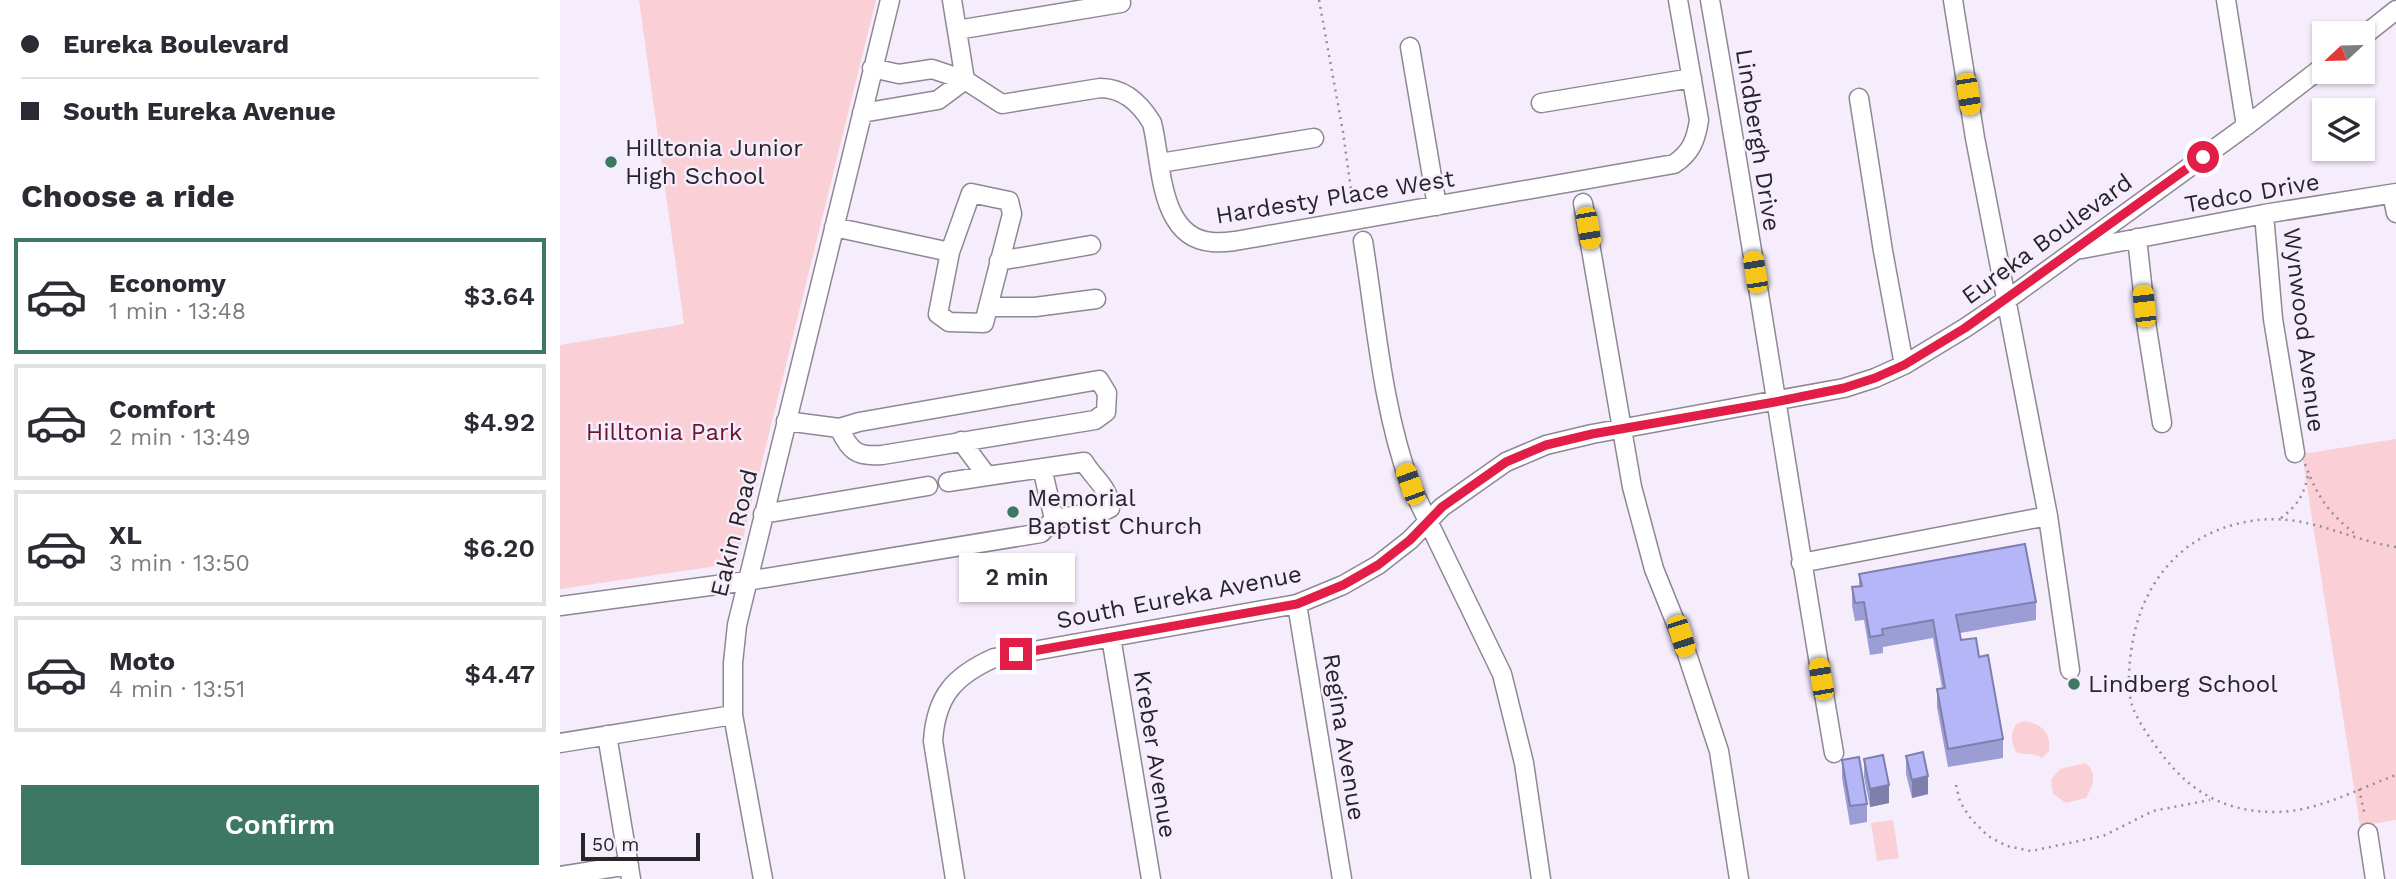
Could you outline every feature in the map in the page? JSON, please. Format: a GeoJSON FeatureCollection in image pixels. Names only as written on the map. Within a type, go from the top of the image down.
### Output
{"type":"FeatureCollection","features":[{"type":"Feature","properties":{"kind":"street","name":"Eakin Road"},"geometry":{"type":"LineString","coordinates":[[763,879],[733,715],[734,646],[763,514],[890,0]]}},
{"type":"Feature","properties":{"kind":"street"},"geometry":{"type":"LineString","coordinates":[[862,113],[938,100],[965,80],[952,0]]}},
{"type":"Feature","properties":{"kind":"street"},"geometry":{"type":"LineString","coordinates":[[1541,103],[1692,78],[1678,0]]}},
{"type":"Feature","properties":{"kind":"street","name":"Lindbergh Drive"},"geometry":{"type":"LineString","coordinates":[[1710,0],[1796,537],[1834,753]]}},
{"type":"Feature","properties":{"kind":"street"},"geometry":{"type":"LineString","coordinates":[[1953,0],[1975,138],[2048,516],[2070,670]]}},
{"type":"Feature","properties":{"kind":"street"},"geometry":{"type":"LineString","coordinates":[[2226,0],[2246,126]]}},
{"type":"Feature","properties":{"kind":"street"},"geometry":{"type":"LineString","coordinates":[[957,30],[1121,3]]}},
{"type":"Feature","properties":{"kind":"street"},"geometry":{"type":"LineString","coordinates":[[2375,27],[2396,10]]}},
{"type":"Feature","properties":{"kind":"street"},"geometry":{"type":"LineString","coordinates":[[1409,47],[1437,206]]}},
{"type":"Feature","properties":{"kind":"street","name":"Hardesty Place West"},"geometry":{"type":"LineString","coordinates":[[873,68],[899,74],[932,69],[965,80],[1002,104],[1100,88],[1109,88],[1125,94],[1145,111],[1152,122],[1168,207],[1187,232],[1210,242],[1235,241],[1354,221],[1674,164],[1687,156],[1696,139],[1699,120],[1692,78]]}},
{"type":"Feature","properties":{"kind":"street","name":"Eureka Boulevard"},"geometry":{"type":"LineString","coordinates":[[1775,402],[1844,388],[1875,378],[1904,365],[1965,328],[2246,126],[2312,75]]}},
{"type":"Feature","properties":{"kind":"street"},"geometry":{"type":"LineString","coordinates":[[1859,98],[1882,251],[1904,365]]}},
{"type":"Feature","properties":{"kind":"street"},"geometry":{"type":"LineString","coordinates":[[1160,163],[1314,138]]}},
{"type":"Feature","properties":{"kind":"street"},"geometry":{"type":"LineString","coordinates":[[971,193],[1009,201],[1012,214],[984,323],[948,322],[938,314],[950,253],[971,193]]}},
{"type":"Feature","properties":{"kind":"street"},"geometry":{"type":"LineString","coordinates":[[2394,194],[2396,213]]}},
{"type":"Feature","properties":{"kind":"street","name":"Tedco Drive"},"geometry":{"type":"LineString","coordinates":[[2075,250],[2264,214],[2394,194]]}},
{"type":"Feature","properties":{"kind":"street"},"geometry":{"type":"LineString","coordinates":[[1583,203],[1632,487],[1654,569],[1681,636],[1718,751],[1740,879]]}},
{"type":"Feature","properties":{"kind":"street","name":"Wynwood Avenue"},"geometry":{"type":"LineString","coordinates":[[2264,214],[2273,319],[2295,453]]}},
{"type":"Feature","properties":{"kind":"street"},"geometry":{"type":"LineString","coordinates":[[834,227],[950,253]]}},
{"type":"Feature","properties":{"kind":"street"},"geometry":{"type":"LineString","coordinates":[[2137,238],[2147,329],[2162,423]]}},
{"type":"Feature","properties":{"kind":"street"},"geometry":{"type":"LineString","coordinates":[[1363,241],[1400,457],[1502,674],[1524,762],[1541,879]]}},
{"type":"Feature","properties":{"kind":"street"},"geometry":{"type":"LineString","coordinates":[[999,261],[1091,245]]}},
{"type":"Feature","properties":{"kind":"street"},"geometry":{"type":"LineString","coordinates":[[988,307],[1035,307],[1097,299]]}},
{"type":"Feature","properties":{"kind":"street"},"geometry":{"type":"LineString","coordinates":[[786,421],[839,428],[859,422],[1099,380],[1107,393],[1106,412],[1095,420],[882,455],[864,456],[848,446],[839,428]]}},
{"type":"Feature","properties":{"kind":"street","name":"South Eureka Avenue"},"geometry":{"type":"LineString","coordinates":[[955,879],[933,741],[934,723],[940,705],[961,675],[994,658],[1297,604],[1343,585],[1378,565],[1410,540],[1442,507],[1515,458],[1546,445],[1775,402]]}},
{"type":"Feature","properties":{"kind":"street"},"geometry":{"type":"LineString","coordinates":[[961,441],[987,476]]}},
{"type":"Feature","properties":{"kind":"street"},"geometry":{"type":"LineString","coordinates":[[560,606],[747,581],[1041,533],[1055,519],[1110,508],[1106,488],[1084,463],[948,482]]}},
{"type":"Feature","properties":{"kind":"street"},"geometry":{"type":"LineString","coordinates":[[1042,468],[1055,519]]}},
{"type":"Feature","properties":{"kind":"street"},"geometry":{"type":"LineString","coordinates":[[763,514],[928,486]]}},
{"type":"Feature","properties":{"kind":"street"},"geometry":{"type":"LineString","coordinates":[[1801,564],[2048,516]]}},
{"type":"Feature","properties":{"kind":"street","name":"Regina Avenue"},"geometry":{"type":"LineString","coordinates":[[1297,604],[1342,879]]}},
{"type":"Feature","properties":{"kind":"street","name":"Kreber Avenue"},"geometry":{"type":"LineString","coordinates":[[1111,636],[1151,879]]}},
{"type":"Feature","properties":{"kind":"street"},"geometry":{"type":"LineString","coordinates":[[560,743],[733,715]]}},
{"type":"Feature","properties":{"kind":"street"},"geometry":{"type":"LineString","coordinates":[[560,876],[630,872],[607,736]]}},
{"type":"Feature","properties":{"kind":"street"},"geometry":{"type":"LineString","coordinates":[[2368,833],[2375,879]]}},
{"type":"Feature","properties":{"kind":"path"},"geometry":{"type":"LineString","coordinates":[[1319,0],[1343,132],[1354,221]]}},
{"type":"Feature","properties":{"kind":"path"},"geometry":{"type":"LineString","coordinates":[[2295,453],[2302,454],[2315,492],[2326,508],[2361,538]]}},
{"type":"Feature","properties":{"kind":"path"},"geometry":{"type":"LineString","coordinates":[[2281,518],[2292,510],[2304,494],[2308,472]]}},
{"type":"Feature","properties":{"kind":"path"},"geometry":{"type":"LineString","coordinates":[[2396,547],[2281,518],[2248,522],[2220,530],[2192,544],[2167,565],[2147,592],[2134,629],[2130,667],[2132,704],[2164,758],[2185,781],[2205,797],[2244,810],[2276,813],[2305,810],[2396,775]]}},
{"type":"Feature","properties":{"kind":"path"},"geometry":{"type":"LineString","coordinates":[[1956,785],[1960,802],[1971,819],[1988,836],[2007,846],[2031,851],[2103,836],[2153,811],[2213,800]]}},
{"type":"Feature","properties":{"kind":"path"},"geometry":{"type":"LineString","coordinates":[[2360,789],[2368,833]]}},
{"type":"Feature","properties":{"kind":"green space","name":"Hilltonia Park"},"geometry":{"type":"Polygon","coordinates":[[[639,0],[876,0],[737,563],[560,589],[560,345],[684,324],[639,0]]]}},
{"type":"Feature","properties":{"kind":"green space"},"geometry":{"type":"Polygon","coordinates":[[[2396,439],[2396,820],[2360,826],[2302,454],[2396,439]]]}},
{"type":"Feature","properties":{"kind":"green space"},"geometry":{"type":"Polygon","coordinates":[[[2025,721],[2037,724],[2047,734],[2049,751],[2042,758],[2016,752],[2012,741],[2013,731],[2016,724],[2025,721]]]}},
{"type":"Feature","properties":{"kind":"green space"},"geometry":{"type":"Polygon","coordinates":[[[2086,763],[2090,767],[2093,780],[2086,798],[2066,803],[2053,794],[2051,780],[2060,769],[2086,763]]]}},
{"type":"Feature","properties":{"kind":"green space"},"geometry":{"type":"Polygon","coordinates":[[[1893,820],[1899,858],[1877,861],[1871,823],[1893,820]]]}},
{"type":"Feature","properties":{"kind":"building"},"geometry":{"type":"Polygon","coordinates":[[[2025,544],[2036,602],[1956,615],[1961,640],[1976,638],[1979,657],[1988,655],[2003,739],[1948,749],[1937,689],[1945,688],[1933,620],[1882,629],[1883,635],[1870,637],[1864,602],[1855,603],[1852,587],[1862,586],[1859,574],[2025,544]]]}},
{"type":"Feature","properties":{"kind":"building"},"geometry":{"type":"Polygon","coordinates":[[[1923,752],[1928,776],[1912,780],[1906,756],[1923,752]]]}},
{"type":"Feature","properties":{"kind":"building"},"geometry":{"type":"Polygon","coordinates":[[[1883,755],[1889,785],[1870,789],[1864,759],[1883,755]]]}},
{"type":"Feature","properties":{"kind":"building"},"geometry":{"type":"Polygon","coordinates":[[[1859,757],[1867,804],[1850,806],[1842,760],[1859,757]]]}},
{"type":"Feature","properties":{"kind":"place","name":"Hilltonia Junior High School"},"geometry":{"type":"Point","coordinates":[611,162]}},
{"type":"Feature","properties":{"kind":"place","name":"Memorial Baptist Church"},"geometry":{"type":"Point","coordinates":[1013,512]}},
{"type":"Feature","properties":{"kind":"place","name":"Lindberg School"},"geometry":{"type":"Point","coordinates":[2074,684]}},
{"type":"Feature","properties":{"kind":"route"},"geometry":{"type":"LineString","coordinates":[[1016,654],[1297,604],[1343,585],[1378,565],[1410,540],[1442,507],[1506,462],[1546,445],[1592,434],[1844,388],[1875,378],[1904,365],[1965,328],[2203,157]]}}]}
